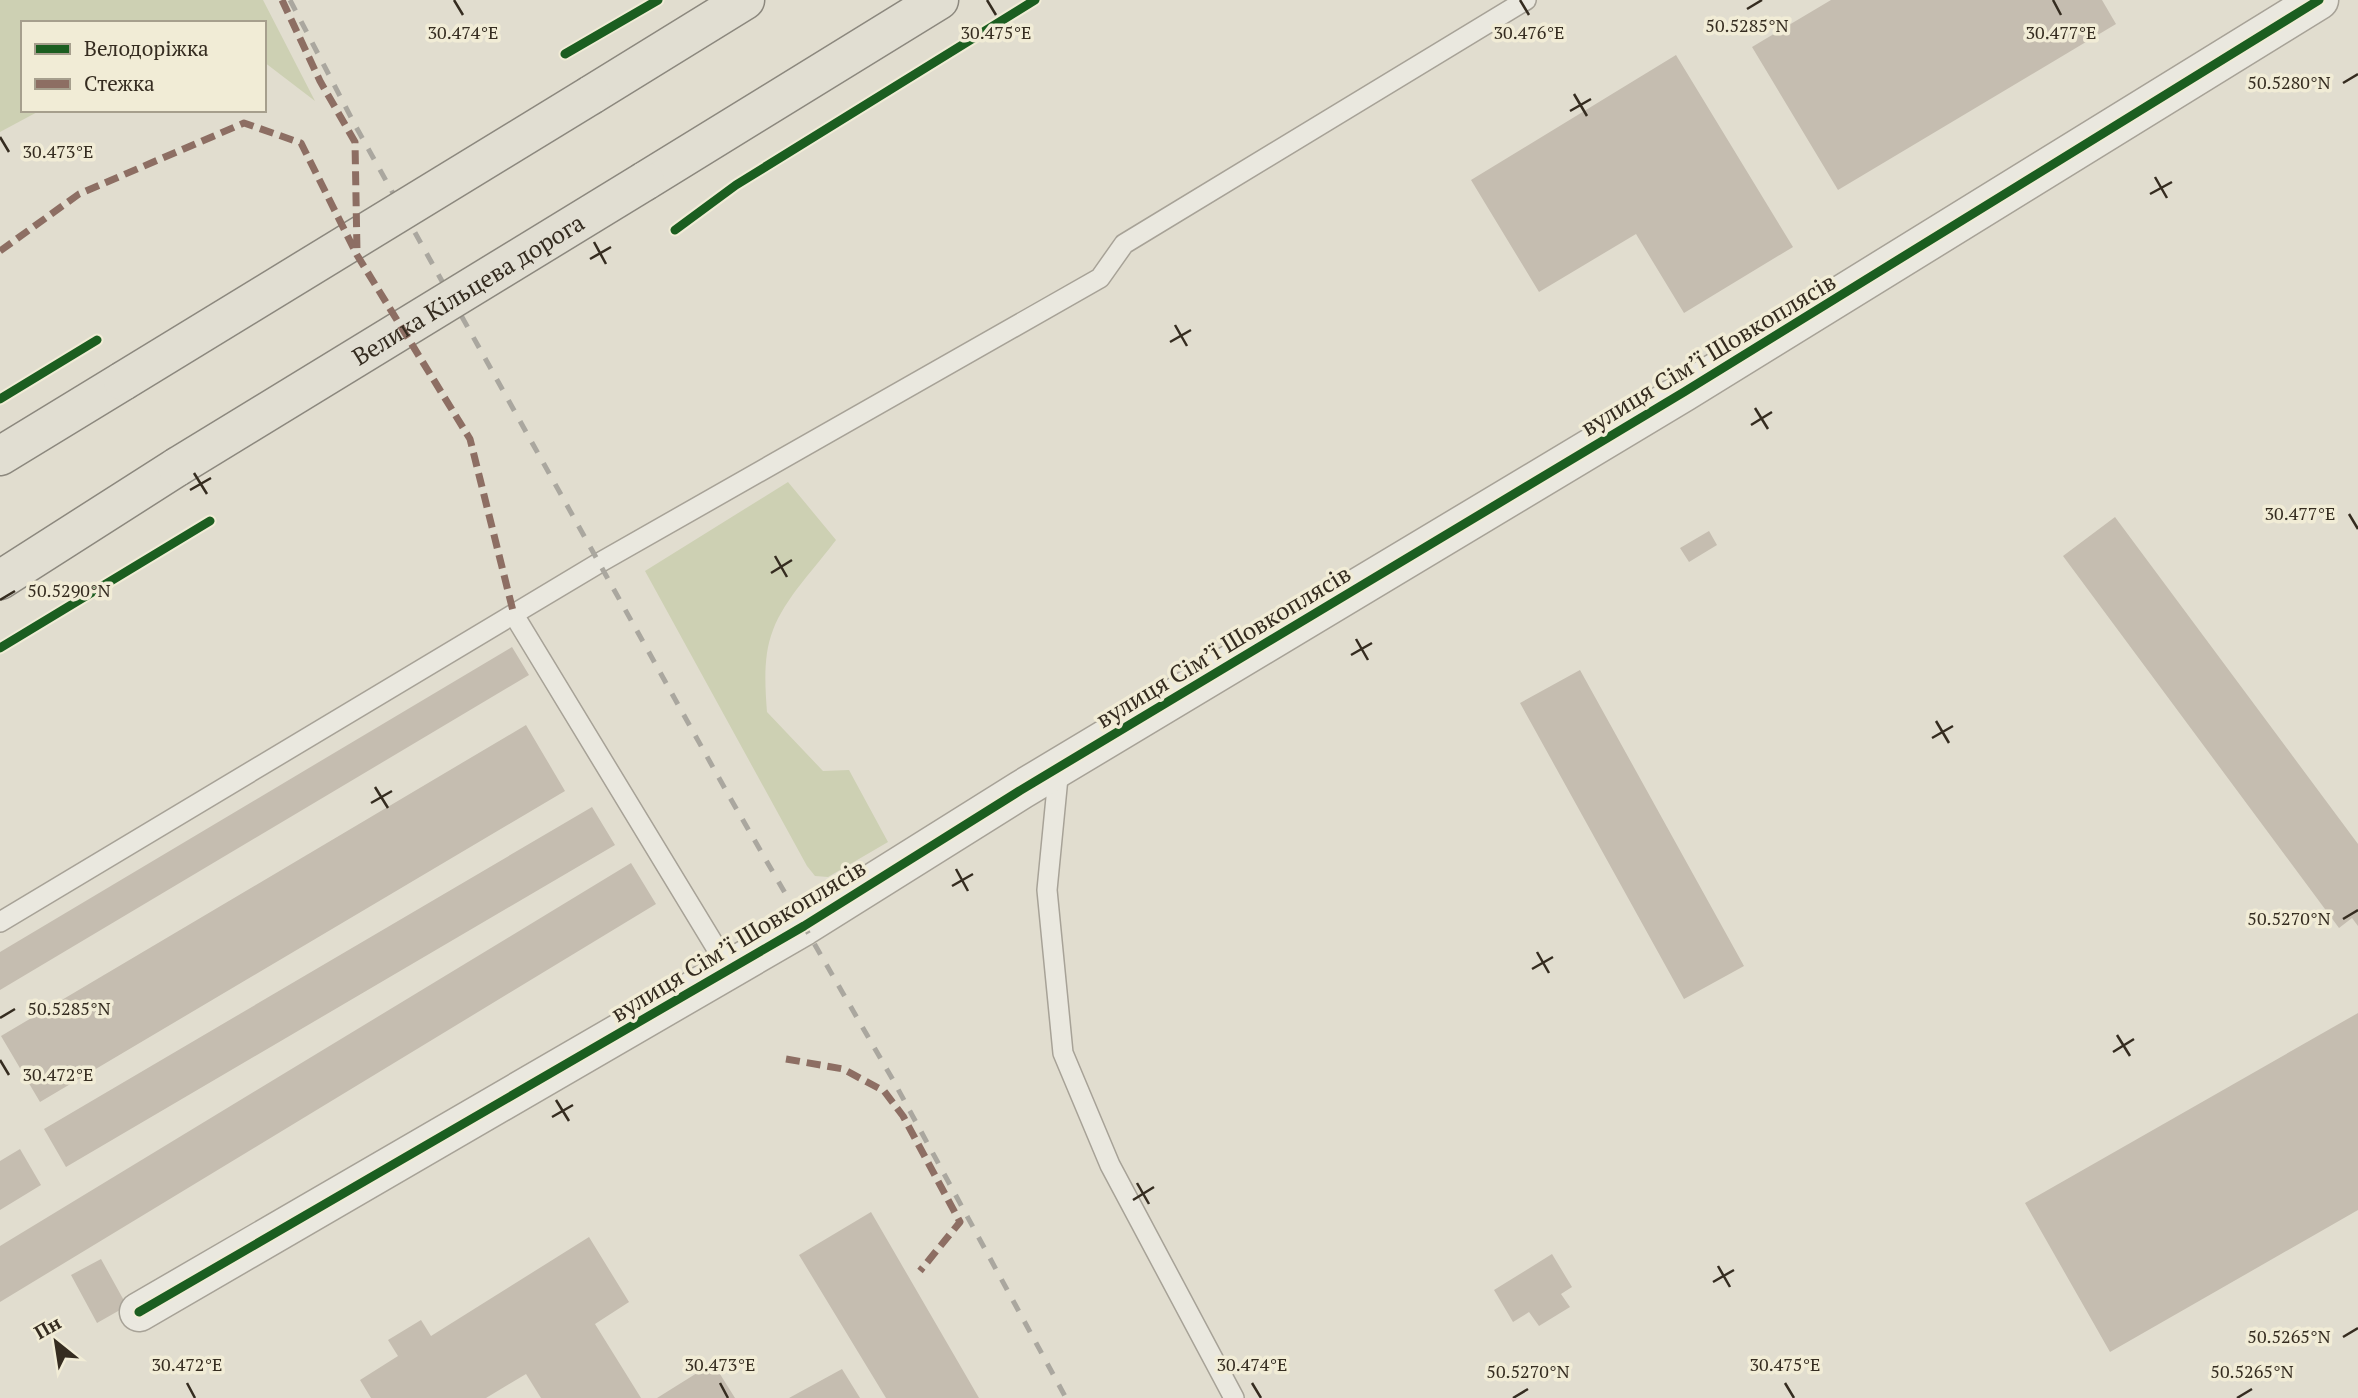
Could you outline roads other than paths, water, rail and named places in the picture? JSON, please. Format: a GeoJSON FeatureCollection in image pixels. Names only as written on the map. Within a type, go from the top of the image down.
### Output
{"type":"FeatureCollection","features":[{"type":"Feature","properties":{"kind":"main road"},"geometry":{"type":"LineString","coordinates":[[0,456],[745,0]]}},
{"type":"Feature","properties":{"kind":"main road","name":"Велика Кільцева дорога"},"geometry":{"type":"LineString","coordinates":[[0,580],[177,467],[939,0]]}},
{"type":"Feature","properties":{"kind":"street","name":"вулиця Сімʼї Шовкоплясів"},"geometry":{"type":"LineString","coordinates":[[139,1312],[804,926],[1059,767],[1684,392],[2319,0]]}},
{"type":"Feature","properties":{"kind":"lane"},"geometry":{"type":"LineString","coordinates":[[0,922],[599,563],[1100,278],[1124,244],[1526,0]]}},
{"type":"Feature","properties":{"kind":"lane"},"geometry":{"type":"LineString","coordinates":[[514,615],[729,969]]}},
{"type":"Feature","properties":{"kind":"lane"},"geometry":{"type":"LineString","coordinates":[[1059,767],[1047,890],[1063,1053],[1110,1165],[1234,1398]]}},
{"type":"Feature","properties":{"kind":"railway"},"geometry":{"type":"LineString","coordinates":[[290,0],[355,125],[729,796],[893,1080],[1066,1398]]}}]}
